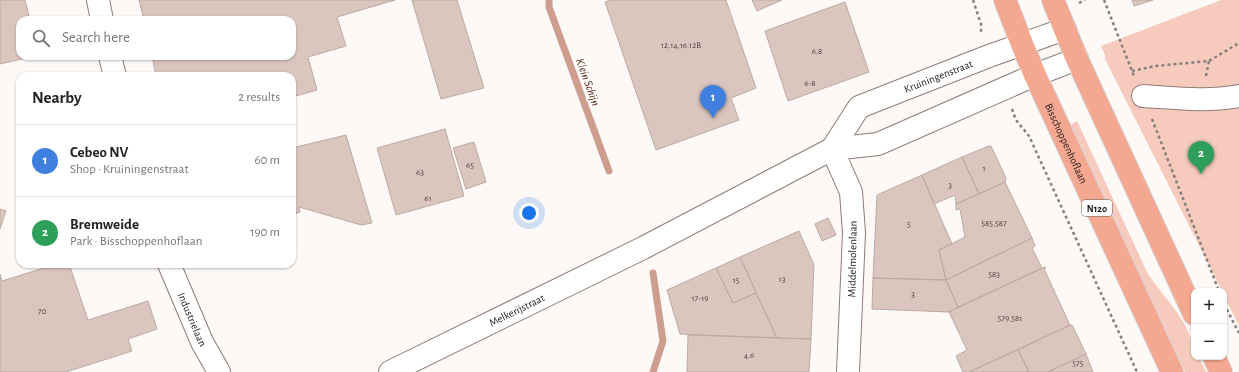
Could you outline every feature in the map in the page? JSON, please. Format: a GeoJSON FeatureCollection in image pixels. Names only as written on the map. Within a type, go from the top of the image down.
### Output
{"type":"FeatureCollection","features":[{"type":"Feature","properties":{"kind":"main road","name":"Bisschoppenhoflaan"},"geometry":{"type":"LineString","coordinates":[[1005,0],[1035,75],[1172,372]]}},
{"type":"Feature","properties":{"kind":"main road"},"geometry":{"type":"LineString","coordinates":[[1053,0],[1078,59],[1191,307]]}},
{"type":"Feature","properties":{"kind":"main road"},"geometry":{"type":"LineString","coordinates":[[1215,360],[1221,372]]}},
{"type":"Feature","properties":{"kind":"street"},"geometry":{"type":"LineString","coordinates":[[98,0],[101,16]]}},
{"type":"Feature","properties":{"kind":"street","name":"Kruiningenstraat"},"geometry":{"type":"LineString","coordinates":[[832,149],[859,108],[1022,44],[1065,29]]}},
{"type":"Feature","properties":{"kind":"street","name":"Kruiningenstraat"},"geometry":{"type":"LineString","coordinates":[[643,248],[832,149],[878,144],[1035,75],[1078,59]]}},
{"type":"Feature","properties":{"kind":"street"},"geometry":{"type":"LineString","coordinates":[[111,60],[114,72]]}},
{"type":"Feature","properties":{"kind":"street"},"geometry":{"type":"LineString","coordinates":[[1141,92],[1201,100],[1225,99],[1239,96]]}},
{"type":"Feature","properties":{"kind":"street","name":"Middelmolenlaan"},"geometry":{"type":"LineString","coordinates":[[832,149],[851,192],[854,233],[848,372]]}},
{"type":"Feature","properties":{"kind":"street","name":"Melkerijstraat"},"geometry":{"type":"LineString","coordinates":[[390,372],[643,248]]}},
{"type":"Feature","properties":{"kind":"street","name":"Industrielaan"},"geometry":{"type":"LineString","coordinates":[[171,268],[202,342],[219,372]]}},
{"type":"Feature","properties":{"kind":"path"},"geometry":{"type":"LineString","coordinates":[[973,0],[981,24]]}},
{"type":"Feature","properties":{"kind":"path"},"geometry":{"type":"LineString","coordinates":[[1104,0],[1218,288]]}},
{"type":"Feature","properties":{"kind":"path"},"geometry":{"type":"LineString","coordinates":[[1132,71],[1155,66],[1209,61],[1239,43]]}},
{"type":"Feature","properties":{"kind":"path"},"geometry":{"type":"LineString","coordinates":[[1004,89],[1016,120],[1029,136],[1137,372]]}},
{"type":"Feature","properties":{"kind":"path"},"geometry":{"type":"LineString","coordinates":[[1227,310],[1239,333]]}},
{"type":"Feature","properties":{"kind":"shaded area"},"geometry":{"type":"Polygon","coordinates":[[[1221,0],[1239,0],[1239,326],[1227,302],[1227,288],[1220,288],[1104,57],[1106,57],[1101,46],[1221,0]]]}},
{"type":"Feature","properties":{"kind":"shaded area"},"geometry":{"type":"Polygon","coordinates":[[[1077,121],[1147,272],[1177,312],[1189,333],[1191,339],[1191,360],[1200,360],[1206,372],[1185,372],[1070,125],[1077,121]]]}},
{"type":"Feature","properties":{"kind":"building"},"geometry":{"type":"Polygon","coordinates":[[[0,0],[25,0],[29,16],[16,16],[16,60],[18,60],[0,64],[0,0]]]}},
{"type":"Feature","properties":{"kind":"building"},"geometry":{"type":"Polygon","coordinates":[[[139,0],[395,0],[337,17],[346,46],[308,57],[317,90],[296,96],[296,72],[155,72],[153,60],[296,60],[296,16],[143,16],[139,0]]]}},
{"type":"Feature","properties":{"kind":"building"},"geometry":{"type":"Polygon","coordinates":[[[412,0],[457,0],[484,88],[441,99],[412,0]]]}},
{"type":"Feature","properties":{"kind":"building"},"geometry":{"type":"Polygon","coordinates":[[[611,0],[726,0],[756,88],[731,98],[739,120],[656,150],[605,2],[611,0]]]}},
{"type":"Feature","properties":{"kind":"building"},"geometry":{"type":"Polygon","coordinates":[[[752,0],[782,0],[757,11],[752,0]]]}},
{"type":"Feature","properties":{"kind":"building"},"geometry":{"type":"Polygon","coordinates":[[[1132,0],[1153,0],[1134,6],[1132,0]]]}},
{"type":"Feature","properties":{"kind":"building"},"geometry":{"type":"Polygon","coordinates":[[[845,2],[869,72],[788,101],[765,31],[845,2]]]}},
{"type":"Feature","properties":{"kind":"building"},"geometry":{"type":"Polygon","coordinates":[[[445,129],[464,196],[396,215],[377,148],[445,129]]]}},
{"type":"Feature","properties":{"kind":"building"},"geometry":{"type":"Polygon","coordinates":[[[346,135],[372,223],[361,225],[299,207],[300,212],[296,214],[296,147],[346,135]]]}},
{"type":"Feature","properties":{"kind":"building"},"geometry":{"type":"Polygon","coordinates":[[[474,142],[486,182],[466,189],[453,148],[474,142]]]}},
{"type":"Feature","properties":{"kind":"building"},"geometry":{"type":"Polygon","coordinates":[[[991,146],[1006,178],[1005,182],[979,194],[962,157],[991,146]]]}},
{"type":"Feature","properties":{"kind":"building"},"geometry":{"type":"Polygon","coordinates":[[[962,157],[979,194],[956,204],[955,195],[934,204],[922,175],[962,157]]]}},
{"type":"Feature","properties":{"kind":"building"},"geometry":{"type":"Polygon","coordinates":[[[922,175],[952,244],[939,250],[946,280],[873,278],[877,195],[922,175]]]}},
{"type":"Feature","properties":{"kind":"building"},"geometry":{"type":"Polygon","coordinates":[[[1005,182],[1032,238],[946,280],[939,250],[965,237],[960,209],[956,210],[956,204],[1005,182]]]}},
{"type":"Feature","properties":{"kind":"building"},"geometry":{"type":"Polygon","coordinates":[[[0,209],[6,211],[0,229],[0,209]]]}},
{"type":"Feature","properties":{"kind":"building"},"geometry":{"type":"Polygon","coordinates":[[[828,218],[836,235],[822,241],[815,224],[828,218]]]}},
{"type":"Feature","properties":{"kind":"building"},"geometry":{"type":"Polygon","coordinates":[[[799,231],[814,265],[811,339],[777,338],[740,257],[799,231]]]}},
{"type":"Feature","properties":{"kind":"building"},"geometry":{"type":"Polygon","coordinates":[[[1032,238],[1035,246],[1032,248],[1042,268],[958,307],[946,280],[1032,238]]]}},
{"type":"Feature","properties":{"kind":"building"},"geometry":{"type":"Polygon","coordinates":[[[740,257],[756,293],[733,303],[716,268],[740,257]]]}},
{"type":"Feature","properties":{"kind":"building"},"geometry":{"type":"Polygon","coordinates":[[[1045,267],[1046,268],[1044,269],[1070,325],[969,372],[963,372],[956,356],[967,350],[949,312],[1045,267]]]}},
{"type":"Feature","properties":{"kind":"building"},"geometry":{"type":"Polygon","coordinates":[[[44,268],[70,268],[88,320],[148,301],[157,329],[128,339],[132,351],[66,372],[0,372],[0,274],[2,281],[44,268]]]}},
{"type":"Feature","properties":{"kind":"building"},"geometry":{"type":"Polygon","coordinates":[[[716,268],[733,303],[756,293],[777,338],[680,334],[667,290],[716,268]]]}},
{"type":"Feature","properties":{"kind":"building"},"geometry":{"type":"Polygon","coordinates":[[[873,278],[946,280],[958,307],[949,312],[872,309],[873,278]]]}},
{"type":"Feature","properties":{"kind":"building"},"geometry":{"type":"Polygon","coordinates":[[[1072,325],[1086,354],[1048,372],[1029,372],[1018,350],[1072,325]]]}},
{"type":"Feature","properties":{"kind":"building"},"geometry":{"type":"Polygon","coordinates":[[[688,335],[811,339],[809,372],[687,372],[688,335]]]}},
{"type":"Feature","properties":{"kind":"building"},"geometry":{"type":"Polygon","coordinates":[[[1018,350],[1029,372],[969,372],[1018,350]]]}},
{"type":"Feature","properties":{"kind":"building"},"geometry":{"type":"Polygon","coordinates":[[[1086,354],[1093,372],[1048,372],[1086,354]]]}},
{"type":"Feature","properties":{"kind":"waterway","name":"Klein Schijn"},"geometry":{"type":"LineString","coordinates":[[549,0],[549,7],[609,171]]}},
{"type":"Feature","properties":{"kind":"waterway","name":"Klein Schijn"},"geometry":{"type":"LineString","coordinates":[[653,273],[663,341],[653,372]]}},
{"type":"Feature","properties":{"kind":"place","name":"Cebeo NV"},"geometry":{"type":"Point","coordinates":[713,118]}},
{"type":"Feature","properties":{"kind":"place","name":"Bremweide"},"geometry":{"type":"Point","coordinates":[1201,174]}}]}
